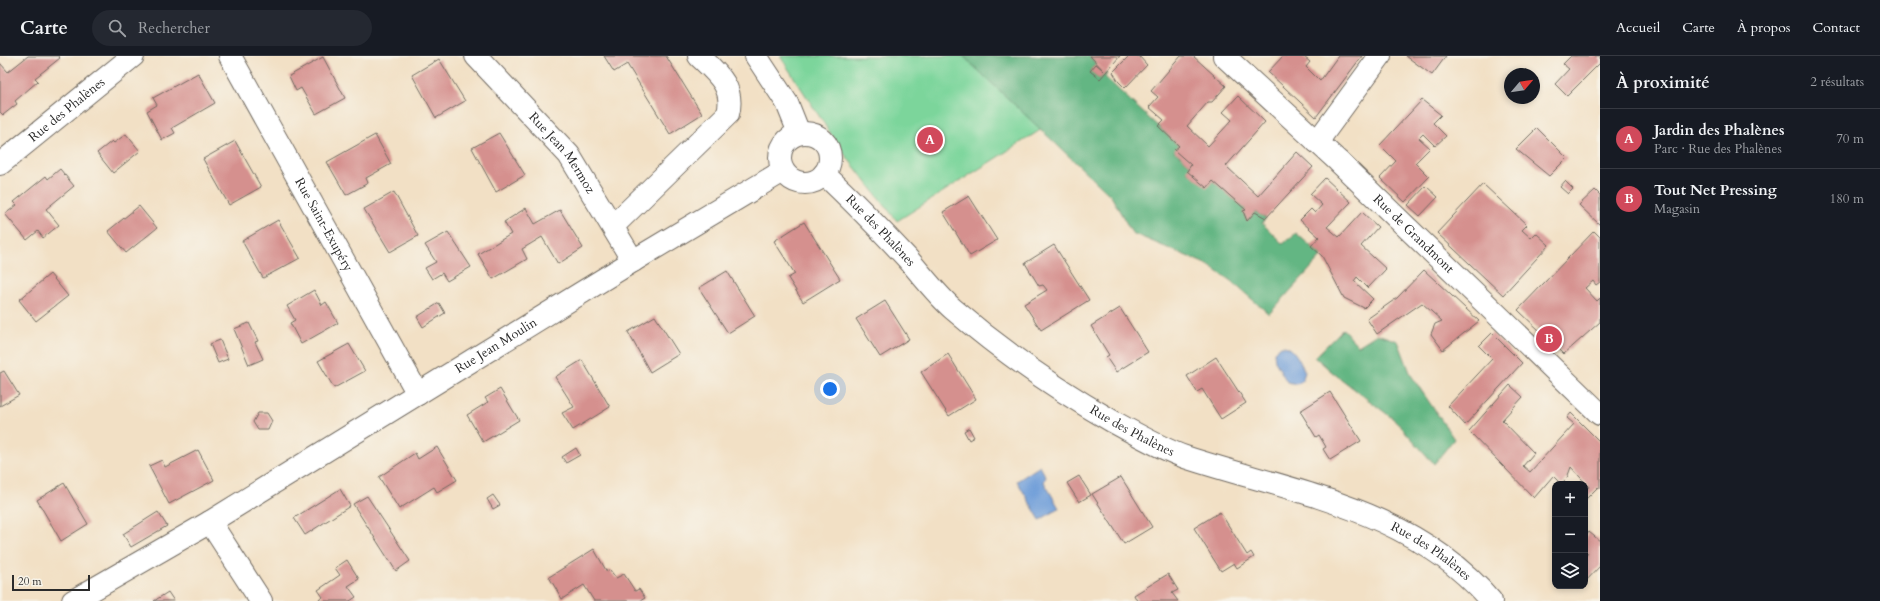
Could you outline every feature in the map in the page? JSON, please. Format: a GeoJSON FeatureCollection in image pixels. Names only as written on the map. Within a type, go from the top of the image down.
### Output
{"type":"FeatureCollection","features":[{"type":"Feature","properties":{"kind":"street","name":"Rue des Phalènes"},"geometry":{"type":"LineString","coordinates":[[0,164],[133,56]]}},
{"type":"Feature","properties":{"kind":"street","name":"Rue Saint-Exupéry"},"geometry":{"type":"LineString","coordinates":[[230,56],[418,394]]}},
{"type":"Feature","properties":{"kind":"street","name":"Rue Jean Mermoz"},"geometry":{"type":"LineString","coordinates":[[476,56],[565,150],[634,261]]}},
{"type":"Feature","properties":{"kind":"street"},"geometry":{"type":"LineString","coordinates":[[613,226],[728,114],[730,98],[728,90],[722,80],[699,56]]}},
{"type":"Feature","properties":{"kind":"street"},"geometry":{"type":"LineString","coordinates":[[756,56],[787,103],[799,133]]}},
{"type":"Feature","properties":{"kind":"street","name":"Rue de Grandmont"},"geometry":{"type":"LineString","coordinates":[[1224,56],[1317,142],[1600,414]]}},
{"type":"Feature","properties":{"kind":"street"},"geometry":{"type":"LineString","coordinates":[[1317,142],[1380,56]]}},
{"type":"Feature","properties":{"kind":"street"},"geometry":{"type":"LineString","coordinates":[[799,133],[815,135],[826,145],[830,160],[824,174],[818,179],[803,183],[795,181],[783,171],[780,164],[781,148],[792,136],[799,133]]}},
{"type":"Feature","properties":{"kind":"street","name":"Rue Jean Moulin"},"geometry":{"type":"LineString","coordinates":[[73,601],[210,522],[783,171]]}},
{"type":"Feature","properties":{"kind":"street","name":"Rue des Phalènes"},"geometry":{"type":"LineString","coordinates":[[824,174],[866,214],[952,308],[1033,372],[1112,420],[1182,456],[1345,505],[1396,526],[1444,557],[1464,573],[1491,601]]}},
{"type":"Feature","properties":{"kind":"street"},"geometry":{"type":"LineString","coordinates":[[210,522],[261,601]]}},
{"type":"Feature","properties":{"kind":"green space"},"geometry":{"type":"Polygon","coordinates":[[[780,56],[963,56],[1042,129],[897,221],[842,151],[780,56]]]}},
{"type":"Feature","properties":{"kind":"green space"},"geometry":{"type":"Polygon","coordinates":[[[963,56],[1090,56],[1096,64],[1090,71],[1100,79],[1105,73],[1107,74],[1105,77],[1179,146],[1174,151],[1191,165],[1187,171],[1207,187],[1213,181],[1246,210],[1243,211],[1247,221],[1255,212],[1266,218],[1262,223],[1283,244],[1296,233],[1322,256],[1269,314],[1231,281],[1208,265],[1132,233],[1111,196],[963,56]]]}},
{"type":"Feature","properties":{"kind":"green space"},"geometry":{"type":"Polygon","coordinates":[[[1343,329],[1358,346],[1377,334],[1398,341],[1411,375],[1454,439],[1434,464],[1396,421],[1332,372],[1315,357],[1343,329]]]}},
{"type":"Feature","properties":{"kind":"water"},"geometry":{"type":"Polygon","coordinates":[[[1281,346],[1286,346],[1293,351],[1299,359],[1305,372],[1302,381],[1297,384],[1287,382],[1275,361],[1274,352],[1281,346]]]}},
{"type":"Feature","properties":{"kind":"water"},"geometry":{"type":"Polygon","coordinates":[[[1040,466],[1046,477],[1044,482],[1059,508],[1040,520],[1017,481],[1040,466]]]}},
{"type":"Feature","properties":{"kind":"building"},"geometry":{"type":"Polygon","coordinates":[[[28,56],[58,56],[60,58],[35,78],[38,81],[15,101],[17,104],[3,115],[0,112],[0,63],[8,72],[28,56]]]}},
{"type":"Feature","properties":{"kind":"building"},"geometry":{"type":"Polygon","coordinates":[[[604,56],[666,56],[702,114],[670,134],[627,64],[614,72],[604,56]]]}},
{"type":"Feature","properties":{"kind":"building"},"geometry":{"type":"Polygon","coordinates":[[[1090,56],[1120,56],[1100,79],[1090,71],[1096,64],[1104,71],[1090,56]]]}},
{"type":"Feature","properties":{"kind":"building"},"geometry":{"type":"Polygon","coordinates":[[[1129,56],[1139,56],[1147,65],[1125,88],[1118,81],[1113,72],[1129,56]]]}},
{"type":"Feature","properties":{"kind":"building"},"geometry":{"type":"Polygon","coordinates":[[[1181,56],[1193,56],[1226,86],[1212,102],[1208,102],[1187,126],[1208,146],[1232,120],[1223,112],[1238,96],[1265,122],[1226,166],[1258,196],[1297,152],[1313,167],[1266,218],[1255,212],[1247,221],[1243,211],[1246,210],[1213,181],[1207,188],[1187,171],[1191,165],[1174,150],[1179,146],[1158,126],[1164,120],[1149,107],[1158,97],[1151,91],[1181,56]]]}},
{"type":"Feature","properties":{"kind":"building"},"geometry":{"type":"Polygon","coordinates":[[[1283,56],[1303,56],[1310,62],[1306,67],[1320,81],[1338,56],[1362,56],[1316,117],[1268,72],[1283,56]]]}},
{"type":"Feature","properties":{"kind":"building"},"geometry":{"type":"Polygon","coordinates":[[[1406,56],[1446,56],[1432,75],[1406,56]]]}},
{"type":"Feature","properties":{"kind":"building"},"geometry":{"type":"Polygon","coordinates":[[[1571,56],[1600,56],[1600,63],[1567,96],[1555,84],[1569,69],[1563,64],[1571,56]]]}},
{"type":"Feature","properties":{"kind":"building"},"geometry":{"type":"Polygon","coordinates":[[[323,57],[345,98],[316,114],[301,88],[296,91],[289,76],[323,57]]]}},
{"type":"Feature","properties":{"kind":"building"},"geometry":{"type":"Polygon","coordinates":[[[439,59],[465,101],[436,118],[412,75],[439,59]]]}},
{"type":"Feature","properties":{"kind":"building"},"geometry":{"type":"Polygon","coordinates":[[[198,73],[215,103],[172,128],[175,133],[162,140],[147,111],[157,105],[153,98],[198,73]]]}},
{"type":"Feature","properties":{"kind":"building"},"geometry":{"type":"Polygon","coordinates":[[[1422,100],[1441,115],[1433,123],[1446,136],[1435,146],[1423,134],[1419,138],[1430,148],[1415,163],[1429,177],[1405,202],[1380,178],[1396,161],[1380,145],[1422,100]]]}},
{"type":"Feature","properties":{"kind":"building"},"geometry":{"type":"Polygon","coordinates":[[[1537,128],[1567,158],[1549,176],[1516,149],[1537,128]]]}},
{"type":"Feature","properties":{"kind":"building"},"geometry":{"type":"Polygon","coordinates":[[[499,133],[525,175],[496,192],[472,148],[499,133]]]}},
{"type":"Feature","properties":{"kind":"building"},"geometry":{"type":"Polygon","coordinates":[[[126,134],[140,151],[113,173],[97,153],[112,141],[114,143],[126,134]]]}},
{"type":"Feature","properties":{"kind":"building"},"geometry":{"type":"Polygon","coordinates":[[[375,135],[391,164],[366,178],[368,183],[346,195],[327,162],[375,135]]]}},
{"type":"Feature","properties":{"kind":"building"},"geometry":{"type":"Polygon","coordinates":[[[235,141],[261,187],[229,205],[203,159],[235,141]]]}},
{"type":"Feature","properties":{"kind":"building"},"geometry":{"type":"Polygon","coordinates":[[[60,169],[74,186],[46,209],[59,225],[43,238],[38,231],[27,240],[5,214],[17,205],[14,202],[46,176],[48,179],[60,169]]]}},
{"type":"Feature","properties":{"kind":"building"},"geometry":{"type":"Polygon","coordinates":[[[1325,178],[1351,202],[1327,227],[1339,237],[1362,212],[1378,227],[1361,246],[1386,269],[1368,288],[1357,277],[1354,281],[1373,299],[1364,308],[1344,298],[1322,256],[1311,246],[1319,237],[1300,220],[1311,209],[1315,213],[1322,205],[1310,194],[1325,178]]]}},
{"type":"Feature","properties":{"kind":"building"},"geometry":{"type":"Polygon","coordinates":[[[1565,181],[1573,189],[1568,194],[1560,187],[1565,181]]]}},
{"type":"Feature","properties":{"kind":"building"},"geometry":{"type":"Polygon","coordinates":[[[1483,184],[1527,225],[1522,230],[1531,238],[1536,233],[1549,245],[1503,295],[1437,233],[1483,184]]]}},
{"type":"Feature","properties":{"kind":"building"},"geometry":{"type":"Polygon","coordinates":[[[1426,186],[1438,197],[1420,216],[1408,205],[1426,186]]]}},
{"type":"Feature","properties":{"kind":"building"},"geometry":{"type":"Polygon","coordinates":[[[1595,190],[1600,195],[1600,225],[1579,205],[1595,190]]]}},
{"type":"Feature","properties":{"kind":"building"},"geometry":{"type":"Polygon","coordinates":[[[394,192],[418,236],[390,252],[364,209],[394,192]]]}},
{"type":"Feature","properties":{"kind":"building"},"geometry":{"type":"Polygon","coordinates":[[[969,196],[997,240],[970,256],[943,212],[969,196]]]}},
{"type":"Feature","properties":{"kind":"building"},"geometry":{"type":"Polygon","coordinates":[[[139,206],[157,228],[126,253],[108,231],[139,206]]]}},
{"type":"Feature","properties":{"kind":"building"},"geometry":{"type":"Polygon","coordinates":[[[526,208],[535,224],[560,210],[583,248],[558,264],[542,237],[522,249],[527,259],[493,279],[478,254],[511,234],[504,222],[526,208]]]}},
{"type":"Feature","properties":{"kind":"building"},"geometry":{"type":"Polygon","coordinates":[[[278,220],[300,258],[263,278],[242,241],[278,220]]]}},
{"type":"Feature","properties":{"kind":"building"},"geometry":{"type":"Polygon","coordinates":[[[804,222],[840,279],[803,302],[788,278],[795,274],[774,241],[804,222]]]}},
{"type":"Feature","properties":{"kind":"building"},"geometry":{"type":"Polygon","coordinates":[[[1594,231],[1600,237],[1600,282],[1596,285],[1593,281],[1585,288],[1597,301],[1600,298],[1600,322],[1564,354],[1518,310],[1594,231]]]}},
{"type":"Feature","properties":{"kind":"building"},"geometry":{"type":"Polygon","coordinates":[[[448,232],[471,267],[447,281],[442,273],[432,279],[425,268],[436,262],[425,245],[448,232]]]}},
{"type":"Feature","properties":{"kind":"building"},"geometry":{"type":"Polygon","coordinates":[[[1054,245],[1089,300],[1041,330],[1024,304],[1047,290],[1043,285],[1039,286],[1025,263],[1054,245]]]}},
{"type":"Feature","properties":{"kind":"building"},"geometry":{"type":"Polygon","coordinates":[[[1424,270],[1479,321],[1443,350],[1431,334],[1435,324],[1442,321],[1422,303],[1377,334],[1367,319],[1397,298],[1424,270]]]}},
{"type":"Feature","properties":{"kind":"building"},"geometry":{"type":"Polygon","coordinates":[[[727,271],[755,316],[728,333],[699,288],[727,271]]]}},
{"type":"Feature","properties":{"kind":"building"},"geometry":{"type":"Polygon","coordinates":[[[50,274],[68,296],[36,321],[19,300],[50,274]]]}},
{"type":"Feature","properties":{"kind":"building"},"geometry":{"type":"Polygon","coordinates":[[[314,290],[322,305],[326,302],[338,323],[301,344],[290,323],[295,320],[287,306],[314,290]]]}},
{"type":"Feature","properties":{"kind":"building"},"geometry":{"type":"Polygon","coordinates":[[[885,301],[909,339],[880,357],[856,319],[885,301]]]}},
{"type":"Feature","properties":{"kind":"building"},"geometry":{"type":"Polygon","coordinates":[[[439,303],[445,313],[423,327],[417,317],[439,303]]]}},
{"type":"Feature","properties":{"kind":"building"},"geometry":{"type":"Polygon","coordinates":[[[1120,308],[1148,352],[1116,372],[1106,357],[1109,355],[1091,326],[1120,308]]]}},
{"type":"Feature","properties":{"kind":"building"},"geometry":{"type":"Polygon","coordinates":[[[655,316],[679,354],[650,372],[628,332],[655,316]]]}},
{"type":"Feature","properties":{"kind":"building"},"geometry":{"type":"Polygon","coordinates":[[[249,323],[258,341],[255,342],[263,359],[249,365],[234,329],[249,323]]]}},
{"type":"Feature","properties":{"kind":"building"},"geometry":{"type":"Polygon","coordinates":[[[1492,333],[1522,363],[1465,425],[1448,406],[1492,359],[1479,346],[1492,333]]]}},
{"type":"Feature","properties":{"kind":"building"},"geometry":{"type":"Polygon","coordinates":[[[220,340],[228,359],[218,363],[210,344],[220,340]]]}},
{"type":"Feature","properties":{"kind":"building"},"geometry":{"type":"Polygon","coordinates":[[[349,344],[365,371],[334,388],[318,361],[349,344]]]}},
{"type":"Feature","properties":{"kind":"building"},"geometry":{"type":"Polygon","coordinates":[[[948,354],[976,399],[949,416],[921,372],[948,354]]]}},
{"type":"Feature","properties":{"kind":"building"},"geometry":{"type":"Polygon","coordinates":[[[1216,357],[1246,403],[1221,419],[1202,389],[1197,392],[1187,376],[1216,357]]]}},
{"type":"Feature","properties":{"kind":"building"},"geometry":{"type":"Polygon","coordinates":[[[582,360],[610,407],[573,430],[562,413],[574,407],[555,377],[582,360]]]}},
{"type":"Feature","properties":{"kind":"building"},"geometry":{"type":"Polygon","coordinates":[[[4,371],[19,395],[0,406],[0,373],[4,371]]]}},
{"type":"Feature","properties":{"kind":"building"},"geometry":{"type":"Polygon","coordinates":[[[1510,385],[1523,397],[1502,420],[1534,453],[1523,466],[1530,472],[1574,424],[1567,418],[1571,413],[1600,442],[1600,489],[1598,487],[1588,497],[1588,481],[1584,481],[1571,467],[1567,478],[1564,481],[1558,481],[1553,476],[1534,498],[1469,431],[1510,385]]]}},
{"type":"Feature","properties":{"kind":"building"},"geometry":{"type":"Polygon","coordinates":[[[500,389],[519,420],[483,442],[467,415],[488,402],[485,398],[500,389]]]}},
{"type":"Feature","properties":{"kind":"building"},"geometry":{"type":"Polygon","coordinates":[[[1330,392],[1361,441],[1330,460],[1323,449],[1326,447],[1319,435],[1316,437],[1300,411],[1330,392]]]}},
{"type":"Feature","properties":{"kind":"building"},"geometry":{"type":"Polygon","coordinates":[[[258,413],[267,413],[272,421],[268,430],[258,430],[253,422],[258,413]]]}},
{"type":"Feature","properties":{"kind":"building"},"geometry":{"type":"Polygon","coordinates":[[[969,428],[974,437],[969,440],[964,431],[969,428]]]}},
{"type":"Feature","properties":{"kind":"building"},"geometry":{"type":"Polygon","coordinates":[[[437,447],[457,480],[437,492],[434,487],[399,509],[379,477],[415,453],[418,459],[437,447]]]}},
{"type":"Feature","properties":{"kind":"building"},"geometry":{"type":"Polygon","coordinates":[[[576,448],[580,455],[566,463],[562,457],[576,448]]]}},
{"type":"Feature","properties":{"kind":"building"},"geometry":{"type":"Polygon","coordinates":[[[198,450],[214,480],[169,504],[149,466],[162,460],[165,467],[198,450]]]}},
{"type":"Feature","properties":{"kind":"building"},"geometry":{"type":"Polygon","coordinates":[[[1079,476],[1091,495],[1079,502],[1067,483],[1079,476]]]}},
{"type":"Feature","properties":{"kind":"building"},"geometry":{"type":"Polygon","coordinates":[[[1121,477],[1152,527],[1124,544],[1092,494],[1121,477]]]}},
{"type":"Feature","properties":{"kind":"building"},"geometry":{"type":"Polygon","coordinates":[[[64,483],[88,524],[61,541],[37,500],[64,483]]]}},
{"type":"Feature","properties":{"kind":"building"},"geometry":{"type":"Polygon","coordinates":[[[340,489],[350,506],[305,535],[294,518],[340,489]]]}},
{"type":"Feature","properties":{"kind":"building"},"geometry":{"type":"Polygon","coordinates":[[[493,495],[500,505],[493,509],[487,499],[493,495]]]}},
{"type":"Feature","properties":{"kind":"building"},"geometry":{"type":"Polygon","coordinates":[[[367,496],[410,561],[396,571],[353,504],[367,496]]]}},
{"type":"Feature","properties":{"kind":"building"},"geometry":{"type":"Polygon","coordinates":[[[158,512],[167,526],[131,547],[123,534],[158,512]]]}},
{"type":"Feature","properties":{"kind":"building"},"geometry":{"type":"Polygon","coordinates":[[[1220,512],[1247,555],[1251,552],[1254,557],[1237,568],[1234,563],[1221,571],[1194,528],[1220,512]]]}},
{"type":"Feature","properties":{"kind":"building"},"geometry":{"type":"Polygon","coordinates":[[[1589,532],[1600,541],[1600,566],[1588,579],[1588,553],[1589,532]]]}},
{"type":"Feature","properties":{"kind":"building"},"geometry":{"type":"Polygon","coordinates":[[[594,549],[607,572],[610,570],[616,578],[624,574],[635,591],[639,589],[645,598],[640,601],[594,601],[584,585],[562,599],[549,577],[594,549]]]}},
{"type":"Feature","properties":{"kind":"building"},"geometry":{"type":"Polygon","coordinates":[[[347,560],[359,579],[348,586],[356,597],[350,601],[317,601],[323,597],[318,590],[340,575],[335,568],[347,560]]]}},
{"type":"Feature","properties":{"kind":"building"},"geometry":{"type":"Polygon","coordinates":[[[1168,574],[1178,590],[1172,593],[1178,601],[1137,601],[1134,595],[1168,574]]]}},
{"type":"Feature","properties":{"kind":"building"},"geometry":{"type":"Polygon","coordinates":[[[168,592],[174,601],[154,601],[168,592]]]}},
{"type":"Feature","properties":{"kind":"place","name":"Jardin des Phalènes"},"geometry":{"type":"Point","coordinates":[930,140]}},
{"type":"Feature","properties":{"kind":"place","name":"Tout Net Pressing"},"geometry":{"type":"Point","coordinates":[1549,339]}}]}
